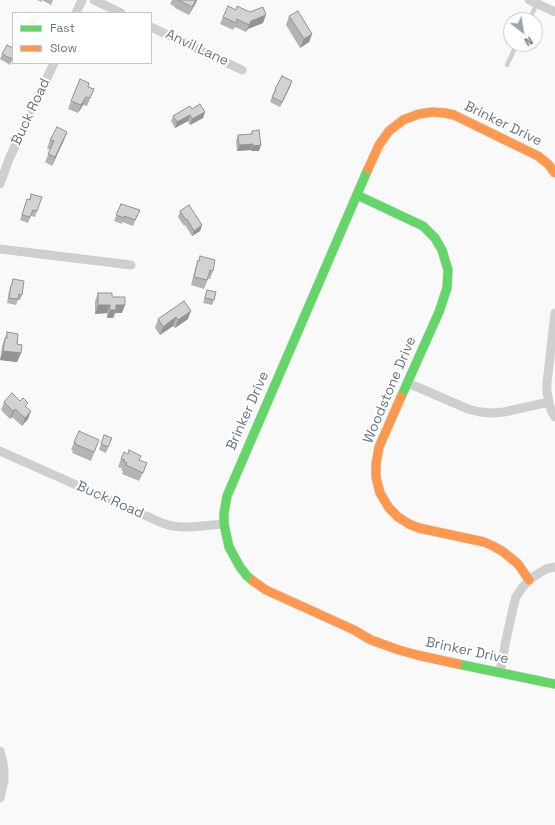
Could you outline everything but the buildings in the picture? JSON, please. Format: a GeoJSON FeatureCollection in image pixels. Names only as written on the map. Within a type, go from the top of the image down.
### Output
{"type":"FeatureCollection","features":[{"type":"Feature","properties":{"kind":"street"},"geometry":{"type":"LineString","coordinates":[[76,12],[82,0]]}},
{"type":"Feature","properties":{"kind":"street"},"geometry":{"type":"LineString","coordinates":[[94,0],[119,12]]}},
{"type":"Feature","properties":{"kind":"street"},"geometry":{"type":"LineString","coordinates":[[533,2],[555,12]]}},
{"type":"Feature","properties":{"kind":"street","name":"Anvil Lane"},"geometry":{"type":"LineString","coordinates":[[152,27],[242,70]]}},
{"type":"Feature","properties":{"kind":"street","name":"Buck Road"},"geometry":{"type":"LineString","coordinates":[[0,184],[54,64]]}},
{"type":"Feature","properties":{"kind":"street","name":"Brinker Drive"},"geometry":{"type":"LineString","coordinates":[[555,172],[538,156],[462,118],[445,113],[432,112],[411,116],[389,131],[379,145],[356,195],[227,496],[224,513],[226,536],[229,547],[237,562],[247,576],[266,590],[354,630],[371,640],[388,646],[417,655],[555,684]]}},
{"type":"Feature","properties":{"kind":"street","name":"Woodstone Drive"},"geometry":{"type":"LineString","coordinates":[[356,195],[423,226],[435,238],[442,250],[448,270],[446,294],[377,456],[376,477],[384,501],[398,517],[409,524],[419,528],[484,542],[493,546],[502,551],[518,564],[529,580]]}},
{"type":"Feature","properties":{"kind":"street"},"geometry":{"type":"LineString","coordinates":[[0,248],[131,265]]}},
{"type":"Feature","properties":{"kind":"street"},"geometry":{"type":"LineString","coordinates":[[555,312],[547,383],[549,402],[555,418]]}},
{"type":"Feature","properties":{"kind":"street"},"geometry":{"type":"LineString","coordinates":[[408,383],[468,409],[480,412],[504,412],[549,402]]}},
{"type":"Feature","properties":{"kind":"street","name":"Buck Road"},"geometry":{"type":"LineString","coordinates":[[0,451],[162,523],[182,527],[224,524]]}},
{"type":"Feature","properties":{"kind":"street"},"geometry":{"type":"LineString","coordinates":[[500,672],[516,597],[529,580],[546,570],[555,567]]}},
{"type":"Feature","properties":{"kind":"street"},"geometry":{"type":"LineString","coordinates":[[0,751],[3,763],[4,781],[0,798]]}},
{"type":"Feature","properties":{"kind":"lane"},"geometry":{"type":"LineString","coordinates":[[531,12],[533,2]]}},
{"type":"Feature","properties":{"kind":"lane"},"geometry":{"type":"LineString","coordinates":[[507,65],[513,52]]}},
{"type":"Feature","properties":{"kind":"traffic: fast"},"geometry":{"type":"LineString","coordinates":[[253,581],[240,567],[229,547],[224,524],[227,496],[368,169]]}},
{"type":"Feature","properties":{"kind":"traffic: fast"},"geometry":{"type":"LineString","coordinates":[[357,195],[423,226],[435,238],[442,250],[448,270],[447,288],[439,312],[401,397]]}},
{"type":"Feature","properties":{"kind":"traffic: fast"},"geometry":{"type":"LineString","coordinates":[[458,664],[555,684]]}},
{"type":"Feature","properties":{"kind":"traffic: slow"},"geometry":{"type":"LineString","coordinates":[[368,169],[379,145],[389,131],[403,120],[419,114],[432,112],[454,115],[538,156],[548,164],[555,173]]}},
{"type":"Feature","properties":{"kind":"traffic: slow"},"geometry":{"type":"LineString","coordinates":[[401,397],[379,447],[376,464],[376,477],[380,493],[389,508],[398,517],[419,528],[484,542],[493,546],[502,551],[518,564],[529,580]]}},
{"type":"Feature","properties":{"kind":"traffic: slow"},"geometry":{"type":"LineString","coordinates":[[253,581],[266,590],[354,630],[371,640],[417,655],[458,664]]}}]}
